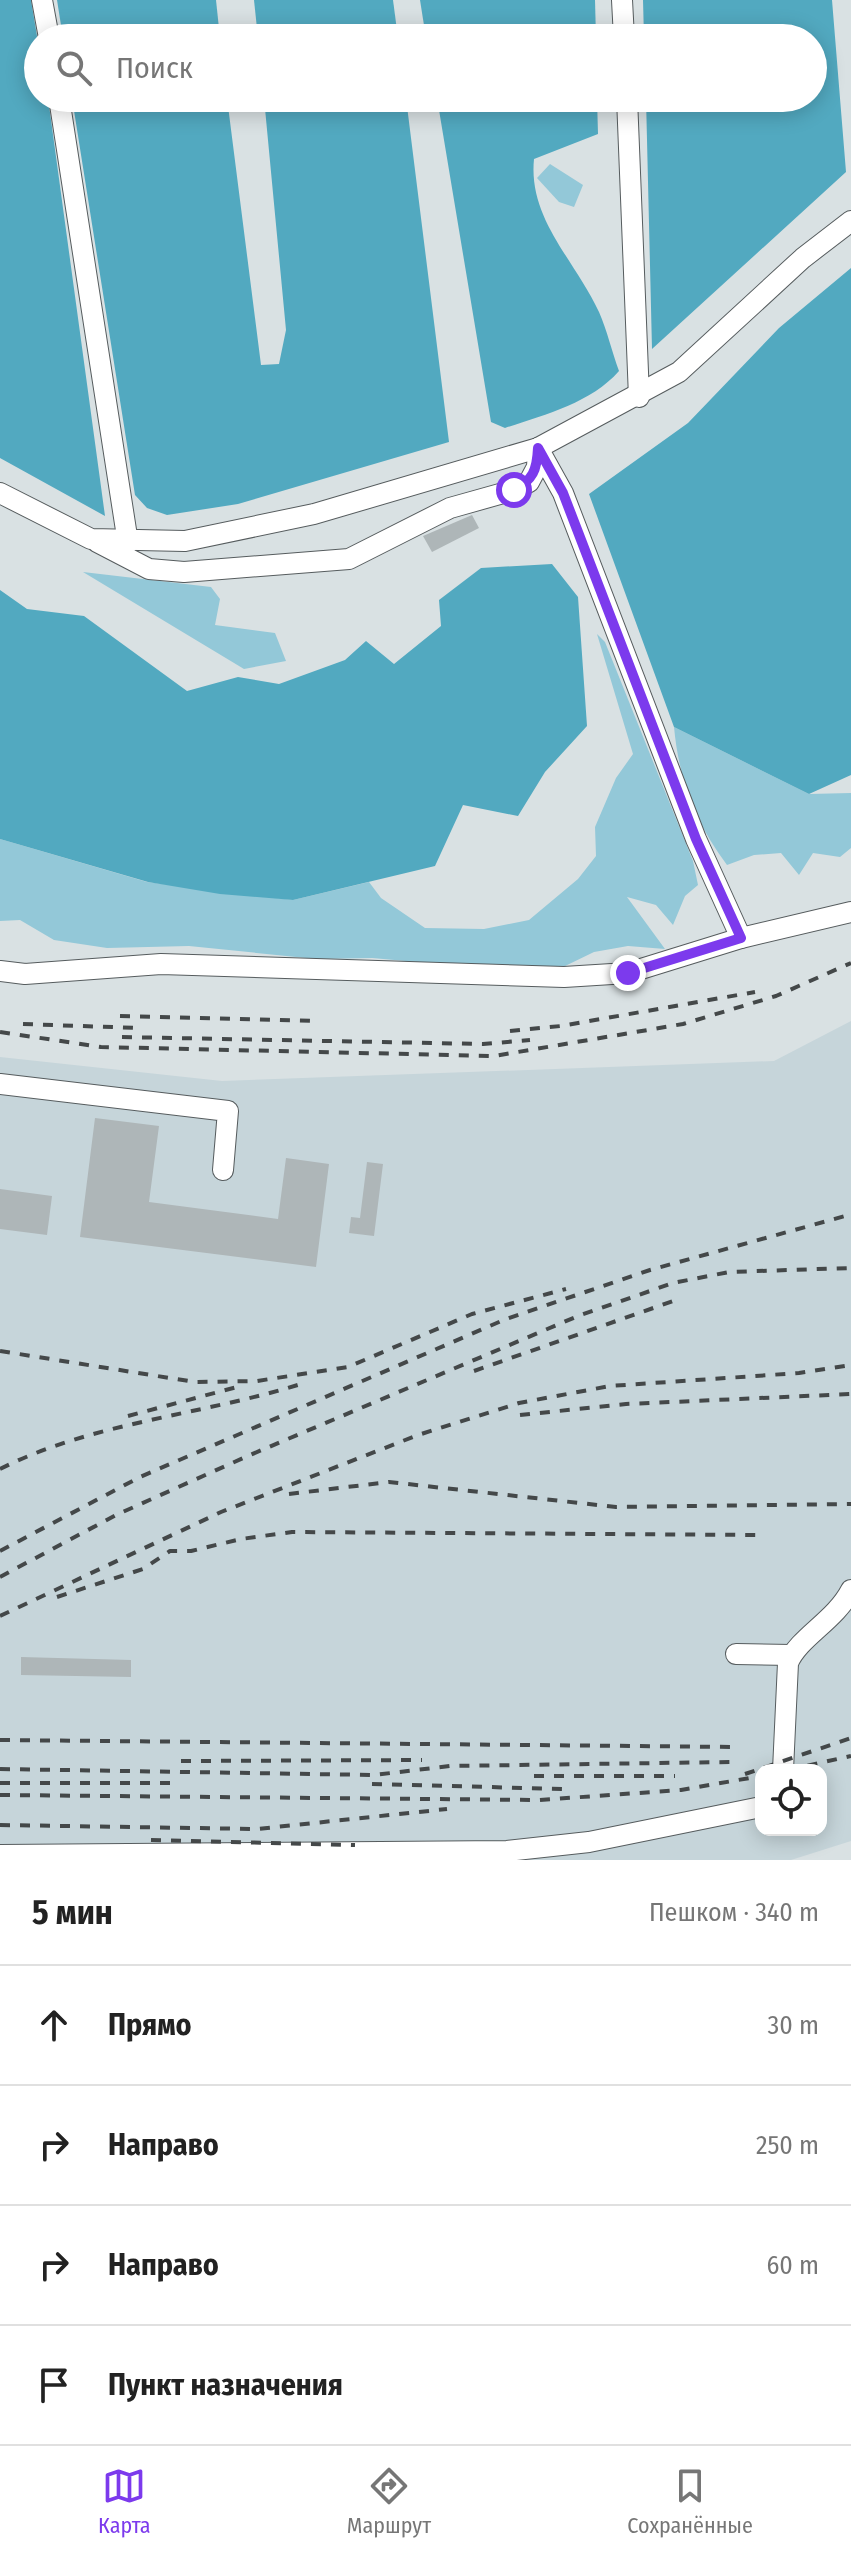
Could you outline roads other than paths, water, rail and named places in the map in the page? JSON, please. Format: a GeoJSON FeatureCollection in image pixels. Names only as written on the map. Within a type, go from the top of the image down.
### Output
{"type":"FeatureCollection","features":[{"type":"Feature","properties":{"kind":"lane"},"geometry":{"type":"LineString","coordinates":[[42,0],[46,24]]}},
{"type":"Feature","properties":{"kind":"lane"},"geometry":{"type":"LineString","coordinates":[[622,0],[623,24]]}},
{"type":"Feature","properties":{"kind":"lane"},"geometry":{"type":"LineString","coordinates":[[61,112],[128,543]]}},
{"type":"Feature","properties":{"kind":"lane"},"geometry":{"type":"LineString","coordinates":[[628,112],[639,397]]}},
{"type":"Feature","properties":{"kind":"lane"},"geometry":{"type":"LineString","coordinates":[[91,539],[128,543],[185,541],[314,514],[538,448],[639,397],[679,372],[803,258],[851,221]]}},
{"type":"Feature","properties":{"kind":"lane"},"geometry":{"type":"LineString","coordinates":[[0,493],[149,569],[184,572],[349,559],[450,508],[514,490],[529,482],[537,467],[538,448]]}},
{"type":"Feature","properties":{"kind":"lane"},"geometry":{"type":"LineString","coordinates":[[538,448],[563,493],[696,839],[741,938]]}},
{"type":"Feature","properties":{"kind":"lane"},"geometry":{"type":"LineString","coordinates":[[0,971],[25,974],[161,964],[564,977],[628,973],[741,938],[851,912]]}},
{"type":"Feature","properties":{"kind":"lane"},"geometry":{"type":"LineString","coordinates":[[0,1084],[228,1111],[223,1170]]}},
{"type":"Feature","properties":{"kind":"lane"},"geometry":{"type":"LineString","coordinates":[[783,1764],[786,1672],[791,1655],[834,1617],[851,1590]]}},
{"type":"Feature","properties":{"kind":"lane"},"geometry":{"type":"LineString","coordinates":[[736,1654],[791,1655]]}},
{"type":"Feature","properties":{"kind":"lane"},"geometry":{"type":"LineString","coordinates":[[0,1855],[507,1851],[589,1842],[755,1808]]}},
{"type":"Feature","properties":{"kind":"railway"},"geometry":{"type":"LineString","coordinates":[[0,1032],[101,1047],[494,1056],[683,1024],[776,996],[851,963]]}},
{"type":"Feature","properties":{"kind":"railway"},"geometry":{"type":"LineString","coordinates":[[510,1031],[561,1026],[755,992]]}},
{"type":"Feature","properties":{"kind":"railway"},"geometry":{"type":"LineString","coordinates":[[120,1016],[317,1021]]}},
{"type":"Feature","properties":{"kind":"railway"},"geometry":{"type":"LineString","coordinates":[[23,1024],[139,1028]]}},
{"type":"Feature","properties":{"kind":"railway"},"geometry":{"type":"LineString","coordinates":[[122,1037],[483,1044],[530,1040]]}},
{"type":"Feature","properties":{"kind":"railway"},"geometry":{"type":"LineString","coordinates":[[0,1551],[140,1477],[506,1319],[650,1270],[845,1216]]}},
{"type":"Feature","properties":{"kind":"railway"},"geometry":{"type":"LineString","coordinates":[[0,1577],[116,1515],[578,1316],[673,1283],[729,1272],[851,1268]]}},
{"type":"Feature","properties":{"kind":"railway"},"geometry":{"type":"LineString","coordinates":[[0,1351],[195,1382],[257,1381],[348,1367],[472,1314],[566,1289]]}},
{"type":"Feature","properties":{"kind":"railway"},"geometry":{"type":"LineString","coordinates":[[474,1371],[676,1300]]}},
{"type":"Feature","properties":{"kind":"railway"},"geometry":{"type":"LineString","coordinates":[[0,1616],[221,1512],[418,1435],[519,1403],[610,1386],[799,1373],[851,1365]]}},
{"type":"Feature","properties":{"kind":"railway"},"geometry":{"type":"LineString","coordinates":[[0,1469],[36,1453],[112,1429],[307,1382]]}},
{"type":"Feature","properties":{"kind":"railway"},"geometry":{"type":"LineString","coordinates":[[128,1416],[237,1387]]}},
{"type":"Feature","properties":{"kind":"railway"},"geometry":{"type":"LineString","coordinates":[[520,1415],[626,1404],[851,1394]]}},
{"type":"Feature","properties":{"kind":"railway"},"geometry":{"type":"LineString","coordinates":[[289,1494],[389,1482],[616,1507],[851,1504]]}},
{"type":"Feature","properties":{"kind":"railway"},"geometry":{"type":"LineString","coordinates":[[57,1597],[143,1569],[170,1551],[191,1551],[241,1539],[292,1532],[760,1535]]}},
{"type":"Feature","properties":{"kind":"railway"},"geometry":{"type":"LineString","coordinates":[[745,1774],[851,1738]]}},
{"type":"Feature","properties":{"kind":"railway"},"geometry":{"type":"LineString","coordinates":[[0,1740],[739,1747]]}},
{"type":"Feature","properties":{"kind":"railway"},"geometry":{"type":"LineString","coordinates":[[815,1764],[851,1756]]}},
{"type":"Feature","properties":{"kind":"railway"},"geometry":{"type":"LineString","coordinates":[[181,1761],[422,1760]]}},
{"type":"Feature","properties":{"kind":"railway"},"geometry":{"type":"LineString","coordinates":[[0,1769],[374,1775],[450,1766],[730,1762]]}},
{"type":"Feature","properties":{"kind":"railway"},"geometry":{"type":"LineString","coordinates":[[534,1776],[675,1776]]}},
{"type":"Feature","properties":{"kind":"railway"},"geometry":{"type":"LineString","coordinates":[[0,1795],[539,1800],[681,1790],[755,1777]]}},
{"type":"Feature","properties":{"kind":"railway"},"geometry":{"type":"LineString","coordinates":[[0,1783],[176,1783]]}},
{"type":"Feature","properties":{"kind":"railway"},"geometry":{"type":"LineString","coordinates":[[372,1784],[564,1789]]}},
{"type":"Feature","properties":{"kind":"railway"},"geometry":{"type":"LineString","coordinates":[[0,1825],[257,1829],[447,1809]]}},
{"type":"Feature","properties":{"kind":"railway"},"geometry":{"type":"LineString","coordinates":[[151,1840],[355,1845]]}}]}
